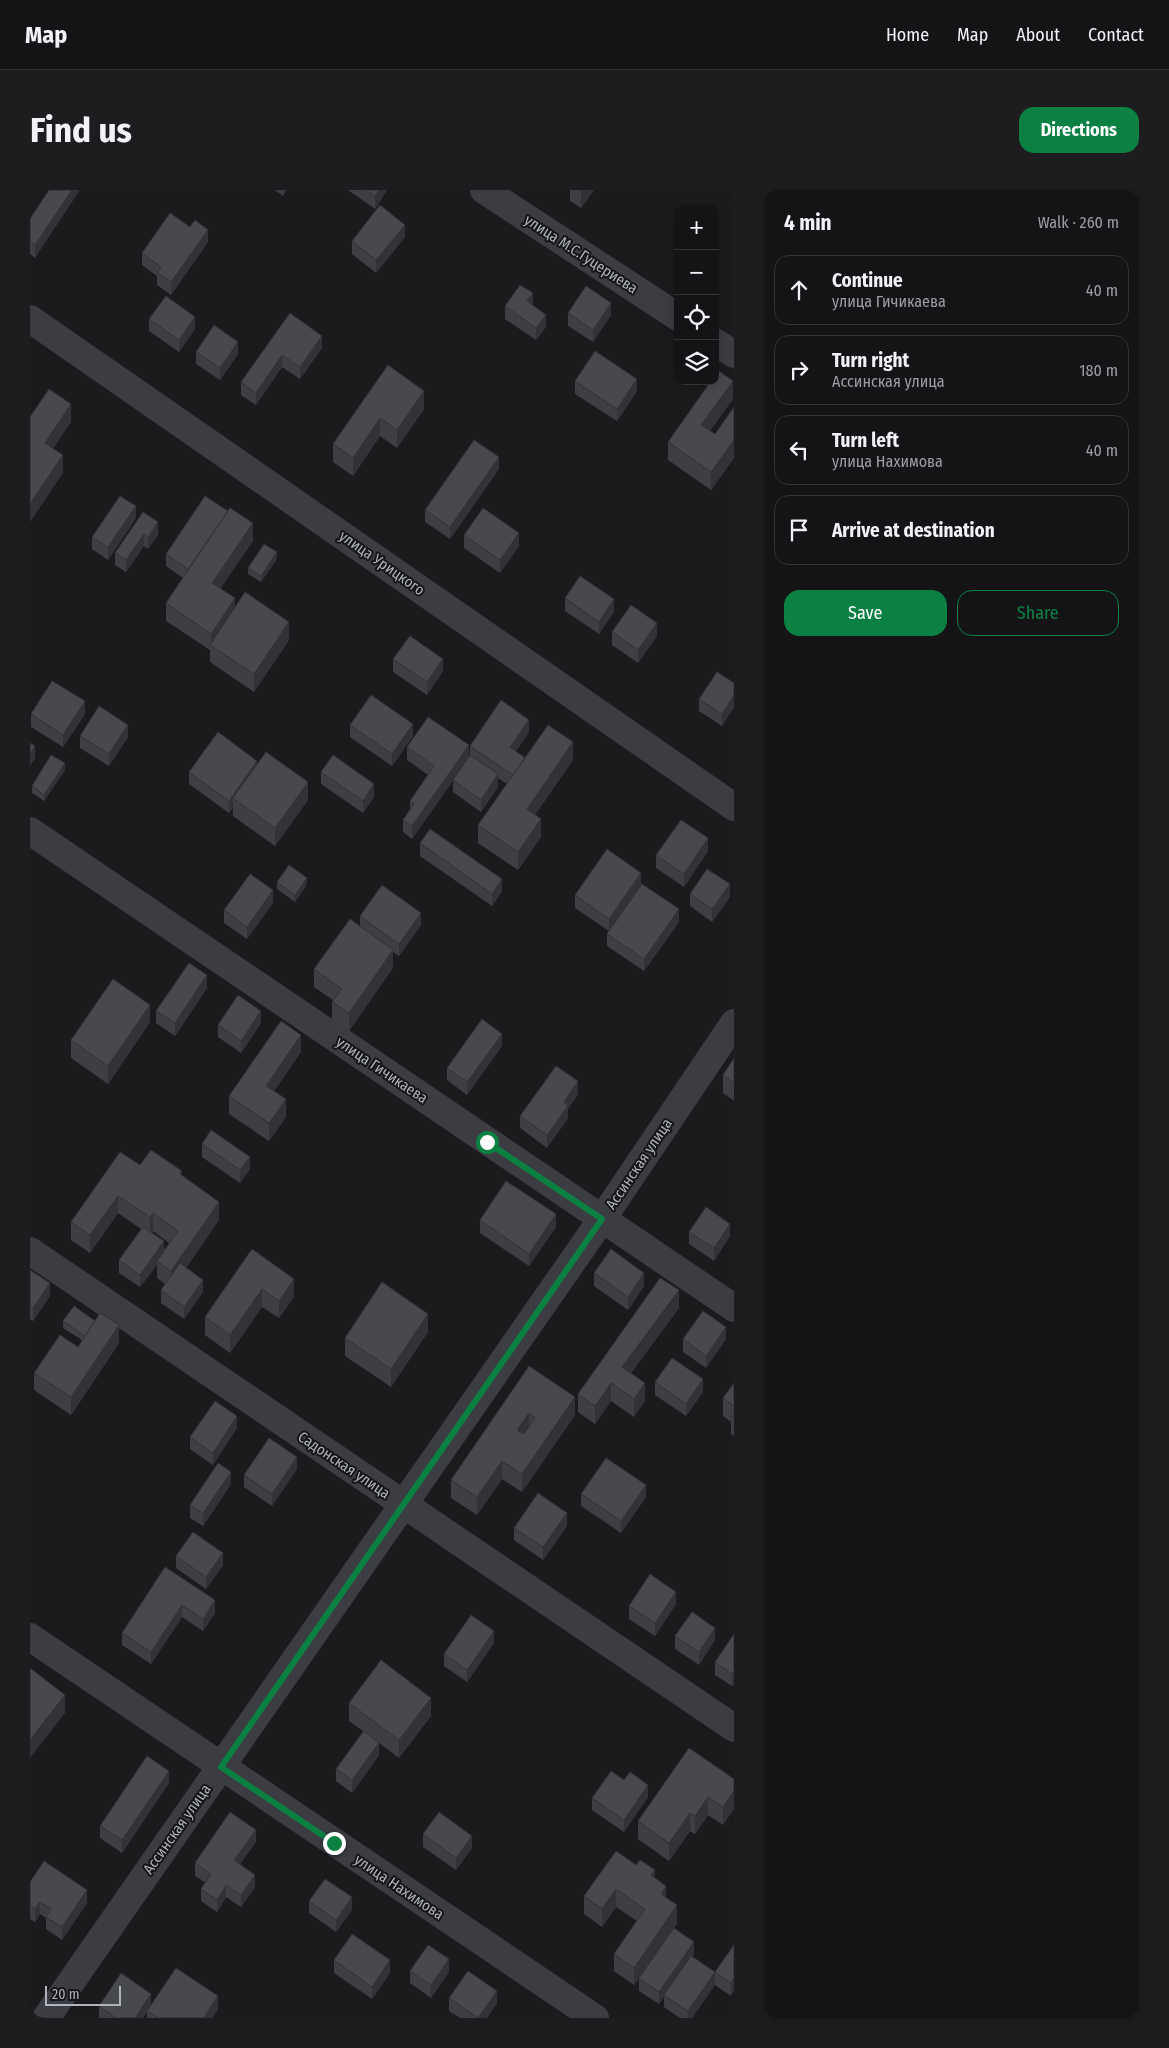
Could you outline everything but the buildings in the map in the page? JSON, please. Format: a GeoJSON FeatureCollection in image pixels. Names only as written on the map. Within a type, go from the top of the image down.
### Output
{"type":"FeatureCollection","features":[{"type":"Feature","properties":{"kind":"street","name":"улица М.С.Гуцериева"},"geometry":{"type":"LineString","coordinates":[[484,190],[674,315]]}},
{"type":"Feature","properties":{"kind":"street","name":"улица Урицкого"},"geometry":{"type":"LineString","coordinates":[[30,319],[734,807]]}},
{"type":"Feature","properties":{"kind":"street"},"geometry":{"type":"LineString","coordinates":[[719,345],[734,354]]}},
{"type":"Feature","properties":{"kind":"street","name":"улица Гичикаева"},"geometry":{"type":"LineString","coordinates":[[30,831],[734,1308]]}},
{"type":"Feature","properties":{"kind":"street","name":"Ассинская улица"},"geometry":{"type":"LineString","coordinates":[[46,2018],[602,1219],[734,1023]]}},
{"type":"Feature","properties":{"kind":"street","name":"Садонская улица"},"geometry":{"type":"LineString","coordinates":[[30,1251],[734,1728]]}},
{"type":"Feature","properties":{"kind":"street","name":"улица Нахимова"},"geometry":{"type":"LineString","coordinates":[[30,1637],[595,2018]]}},
{"type":"Feature","properties":{"kind":"street"},"geometry":{"type":"LineString","coordinates":[[30,2012],[39,2018]]}},
{"type":"Feature","properties":{"kind":"route"},"geometry":{"type":"LineString","coordinates":[[334,1843],[221,1767],[402,1504],[602,1219],[487,1142]]}}]}
